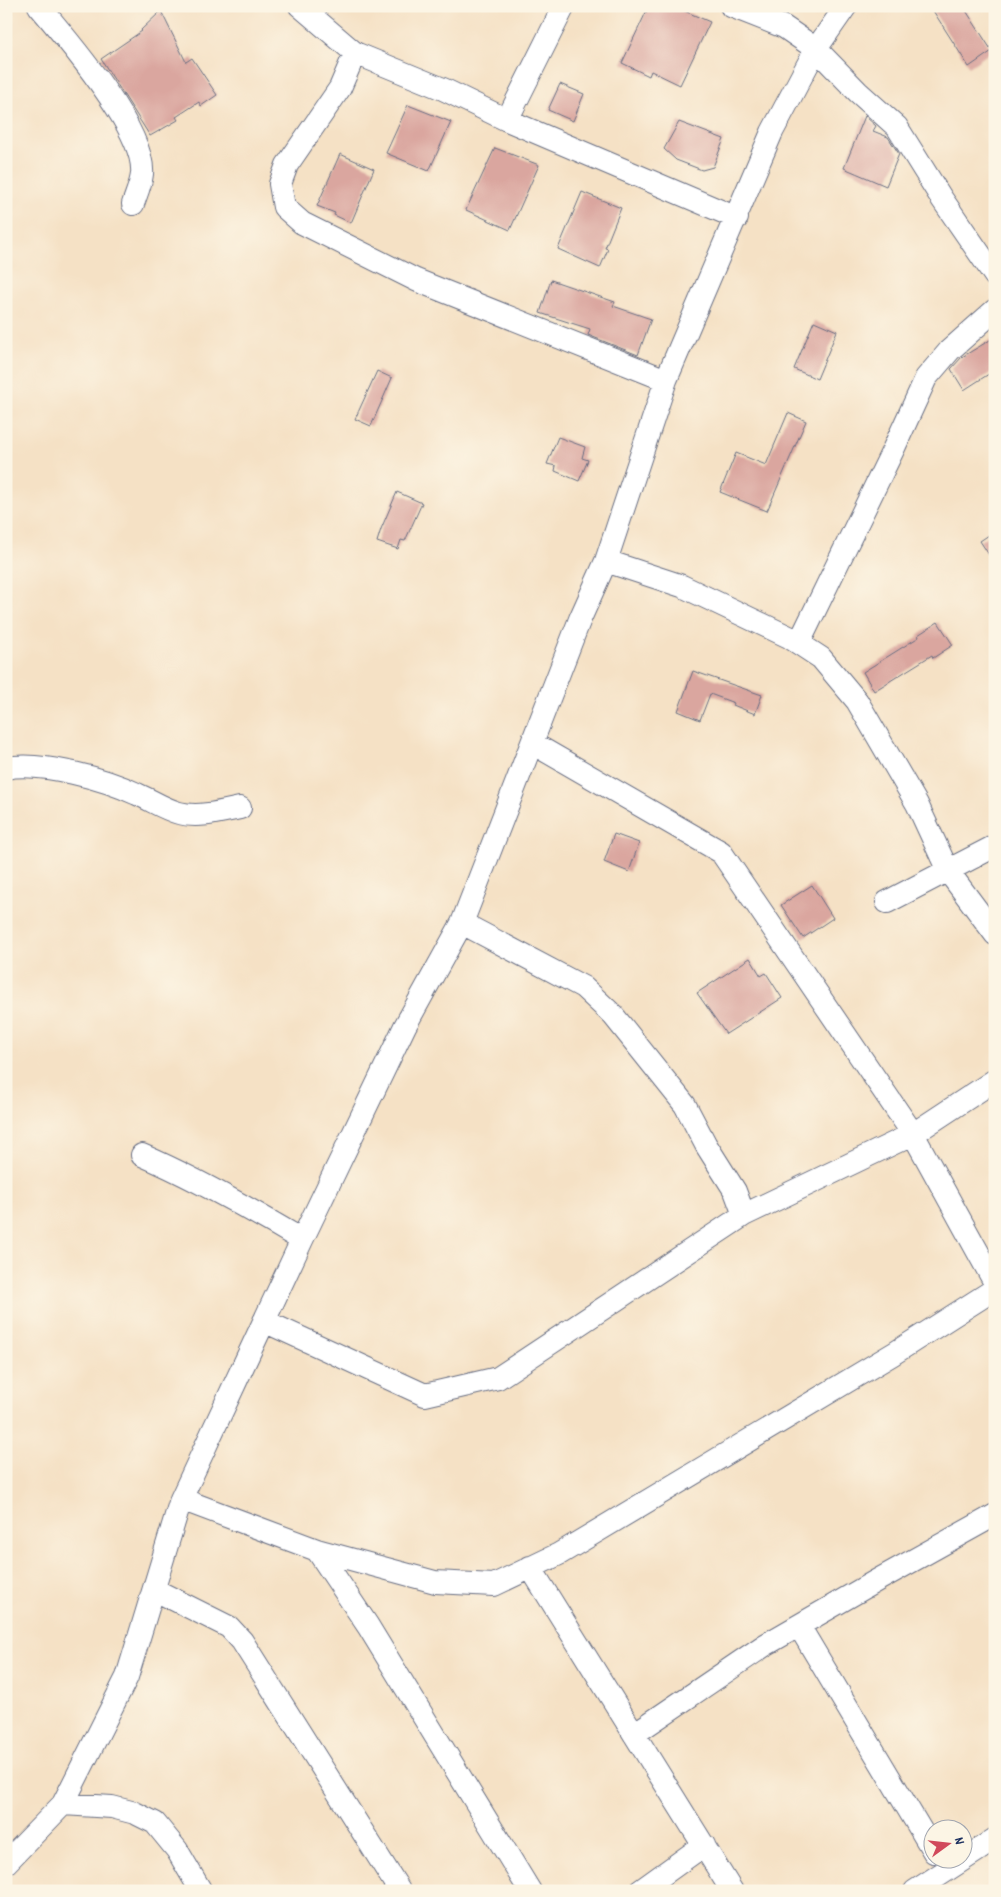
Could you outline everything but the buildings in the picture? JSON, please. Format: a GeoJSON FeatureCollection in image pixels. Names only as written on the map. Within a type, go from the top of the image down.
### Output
{"type":"FeatureCollection","features":[{"type":"Feature","properties":{"kind":"street"},"geometry":{"type":"LineString","coordinates":[[39,6],[86,62],[124,120],[137,146],[142,174],[133,204]]}},
{"type":"Feature","properties":{"kind":"street"},"geometry":{"type":"LineString","coordinates":[[300,6],[354,54],[443,89],[507,120],[737,218]]}},
{"type":"Feature","properties":{"kind":"street"},"geometry":{"type":"LineString","coordinates":[[507,120],[564,6]]}},
{"type":"Feature","properties":{"kind":"street"},"geometry":{"type":"LineString","coordinates":[[731,6],[784,27],[816,50],[858,92],[897,126],[942,200],[995,276]]}},
{"type":"Feature","properties":{"kind":"street"},"geometry":{"type":"LineString","coordinates":[[6,1863],[63,1804],[127,1677],[155,1590],[181,1499],[405,1026],[462,923],[580,620],[606,562],[666,380],[737,218],[772,132],[816,50],[846,6]]}},
{"type":"Feature","properties":{"kind":"street"},"geometry":{"type":"LineString","coordinates":[[354,54],[340,88],[287,165],[280,184],[284,206],[302,223],[416,280],[666,380]]}},
{"type":"Feature","properties":{"kind":"street"},"geometry":{"type":"LineString","coordinates":[[798,643],[893,450],[926,378],[950,350],[995,310]]}},
{"type":"Feature","properties":{"kind":"street"},"geometry":{"type":"LineString","coordinates":[[606,562],[682,586],[798,643],[821,658],[857,701],[917,804],[948,872],[995,934]]}},
{"type":"Feature","properties":{"kind":"street"},"geometry":{"type":"LineString","coordinates":[[532,743],[721,852],[913,1134],[995,1283]]}},
{"type":"Feature","properties":{"kind":"street"},"geometry":{"type":"LineString","coordinates":[[6,768],[14,766],[50,769],[96,778],[138,794],[161,807],[181,814],[209,814],[240,808]]}},
{"type":"Feature","properties":{"kind":"street"},"geometry":{"type":"LineString","coordinates":[[887,902],[995,846]]}},
{"type":"Feature","properties":{"kind":"street"},"geometry":{"type":"LineString","coordinates":[[462,923],[583,987],[613,1015],[685,1105],[706,1145],[735,1191],[744,1216]]}},
{"type":"Feature","properties":{"kind":"street"},"geometry":{"type":"LineString","coordinates":[[264,1322],[425,1395],[498,1378],[744,1216],[913,1134],[995,1080]]}},
{"type":"Feature","properties":{"kind":"street"},"geometry":{"type":"LineString","coordinates":[[142,1155],[178,1171],[250,1209],[302,1240]]}},
{"type":"Feature","properties":{"kind":"street"},"geometry":{"type":"LineString","coordinates":[[181,1499],[317,1550],[435,1582],[494,1585],[567,1548],[859,1374],[995,1289]]}},
{"type":"Feature","properties":{"kind":"street"},"geometry":{"type":"LineString","coordinates":[[634,1734],[765,1645],[995,1515]]}},
{"type":"Feature","properties":{"kind":"street"},"geometry":{"type":"LineString","coordinates":[[317,1550],[368,1626],[530,1891]]}},
{"type":"Feature","properties":{"kind":"street"},"geometry":{"type":"LineString","coordinates":[[530,1567],[732,1891]]}},
{"type":"Feature","properties":{"kind":"street"},"geometry":{"type":"LineString","coordinates":[[155,1590],[229,1627],[242,1641],[400,1891]]}},
{"type":"Feature","properties":{"kind":"street"},"geometry":{"type":"LineString","coordinates":[[799,1626],[924,1835]]}},
{"type":"Feature","properties":{"kind":"street"},"geometry":{"type":"LineString","coordinates":[[63,1804],[112,1806],[135,1813],[155,1823],[177,1850],[201,1891]]}},
{"type":"Feature","properties":{"kind":"street"},"geometry":{"type":"LineString","coordinates":[[974,1850],[995,1839]]}},
{"type":"Feature","properties":{"kind":"street"},"geometry":{"type":"LineString","coordinates":[[640,1891],[704,1845]]}},
{"type":"Feature","properties":{"kind":"street"},"geometry":{"type":"LineString","coordinates":[[915,1891],[938,1870]]}}]}
